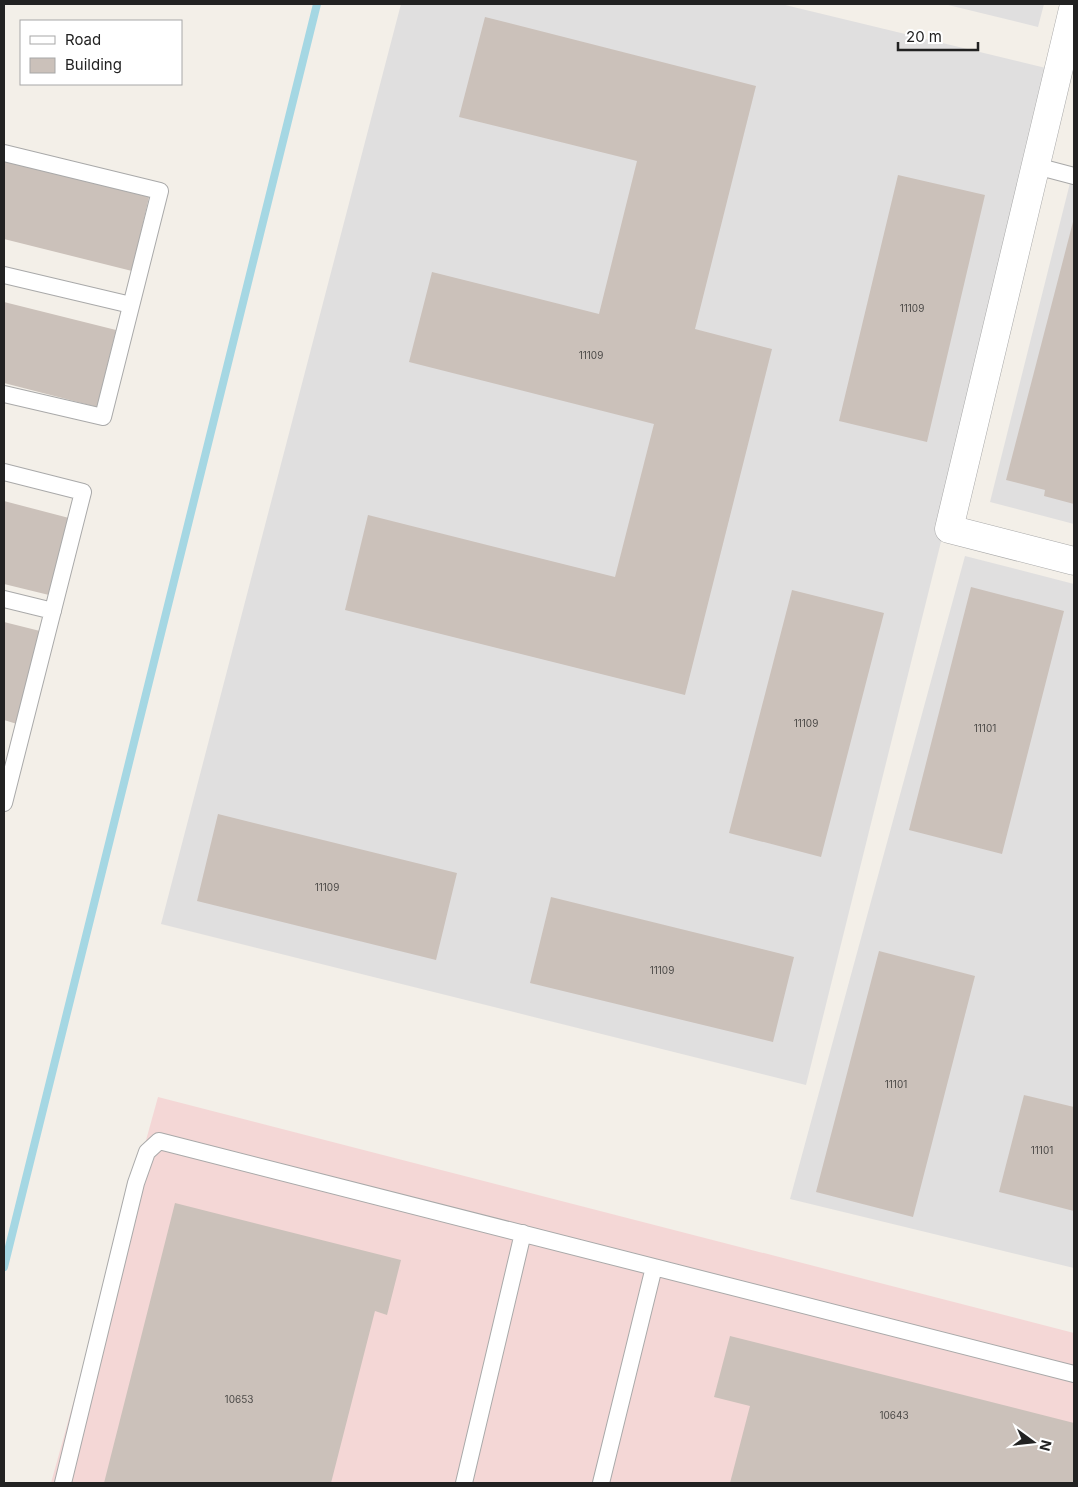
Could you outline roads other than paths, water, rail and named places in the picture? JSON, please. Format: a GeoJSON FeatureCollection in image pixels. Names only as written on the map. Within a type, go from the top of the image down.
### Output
{"type":"FeatureCollection","features":[{"type":"Feature","properties":{"kind":"street"},"geometry":{"type":"LineString","coordinates":[[1074,5],[949,529],[1074,561]]}},
{"type":"Feature","properties":{"kind":"lane"},"geometry":{"type":"LineString","coordinates":[[4,153],[160,191],[103,417],[4,394]]}},
{"type":"Feature","properties":{"kind":"lane"},"geometry":{"type":"LineString","coordinates":[[1036,166],[1074,176]]}},
{"type":"Feature","properties":{"kind":"lane"},"geometry":{"type":"LineString","coordinates":[[4,275],[132,305]]}},
{"type":"Feature","properties":{"kind":"lane"},"geometry":{"type":"LineString","coordinates":[[4,472],[83,492],[53,611],[9,760],[4,803]]}},
{"type":"Feature","properties":{"kind":"lane"},"geometry":{"type":"LineString","coordinates":[[4,598],[53,611]]}},
{"type":"Feature","properties":{"kind":"lane"},"geometry":{"type":"LineString","coordinates":[[63,1483],[136,1183],[147,1152],[159,1140],[1074,1374]]}},
{"type":"Feature","properties":{"kind":"lane"},"geometry":{"type":"LineString","coordinates":[[464,1483],[523,1233]]}},
{"type":"Feature","properties":{"kind":"lane"},"geometry":{"type":"LineString","coordinates":[[601,1483],[654,1267]]}},
{"type":"Feature","properties":{"kind":"waterway"},"geometry":{"type":"LineString","coordinates":[[4,1267],[317,4]]}}]}
